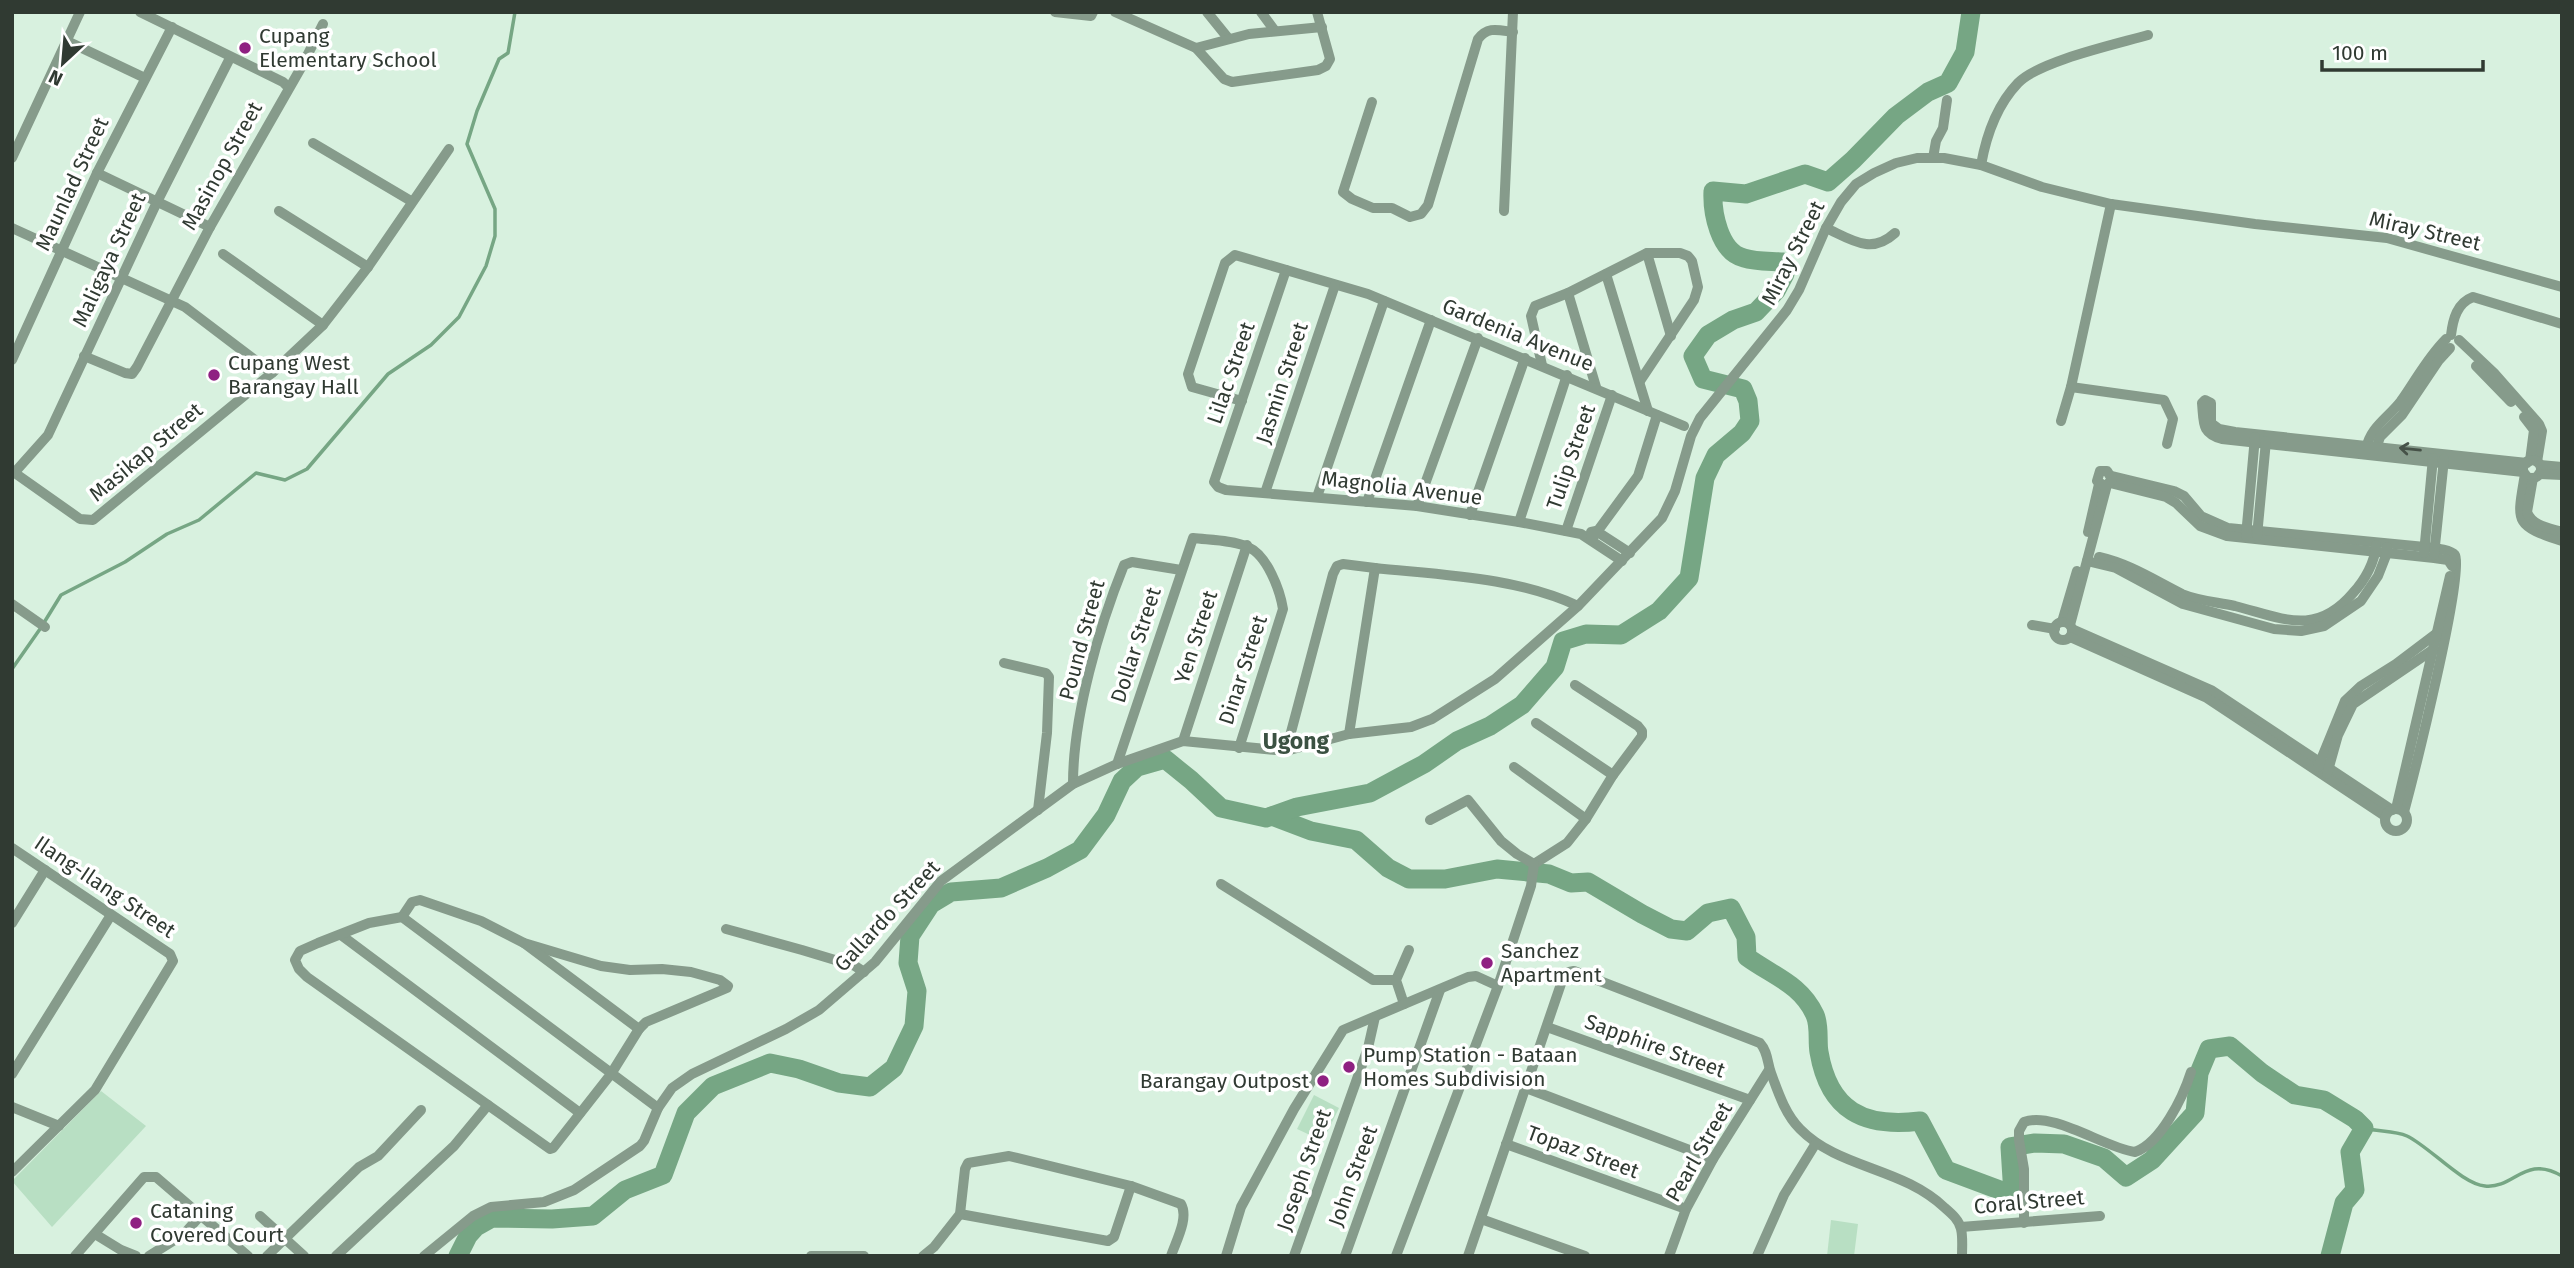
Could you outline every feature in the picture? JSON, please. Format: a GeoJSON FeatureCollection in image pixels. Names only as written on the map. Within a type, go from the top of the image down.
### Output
{"type":"FeatureCollection","features":[{"type":"Feature","properties":{"kind":"street"},"geometry":{"type":"LineString","coordinates":[[12,158],[80,12]]}},
{"type":"Feature","properties":{"kind":"street","name":"Masinop Street"},"geometry":{"type":"LineString","coordinates":[[84,356],[132,374],[210,227],[289,87],[140,12]]}},
{"type":"Feature","properties":{"kind":"street"},"geometry":{"type":"LineString","coordinates":[[1055,12],[1090,16],[1093,12]]}},
{"type":"Feature","properties":{"kind":"street"},"geometry":{"type":"LineString","coordinates":[[1115,12],[1196,48],[1224,79],[1232,82],[1318,70],[1326,66],[1330,59],[1317,12]]}},
{"type":"Feature","properties":{"kind":"street"},"geometry":{"type":"LineString","coordinates":[[1208,12],[1228,38]]}},
{"type":"Feature","properties":{"kind":"street"},"geometry":{"type":"LineString","coordinates":[[1261,12],[1275,31]]}},
{"type":"Feature","properties":{"kind":"street"},"geometry":{"type":"LineString","coordinates":[[1504,211],[1513,12]]}},
{"type":"Feature","properties":{"kind":"street"},"geometry":{"type":"LineString","coordinates":[[289,87],[323,24]]}},
{"type":"Feature","properties":{"kind":"street","name":"Maunlad Street"},"geometry":{"type":"LineString","coordinates":[[12,360],[97,173],[172,27]]}},
{"type":"Feature","properties":{"kind":"street"},"geometry":{"type":"LineString","coordinates":[[1196,48],[1228,38],[1322,27]]}},
{"type":"Feature","properties":{"kind":"street"},"geometry":{"type":"LineString","coordinates":[[1372,102],[1343,192],[1352,200],[1373,208],[1392,208],[1410,217],[1421,214],[1428,205],[1478,39],[1484,32],[1492,29],[1513,32]]}},
{"type":"Feature","properties":{"kind":"street"},"geometry":{"type":"LineString","coordinates":[[1980,165],[1993,123],[2007,96],[2019,82],[2076,55],[2148,35]]}},
{"type":"Feature","properties":{"kind":"street"},"geometry":{"type":"LineString","coordinates":[[67,41],[145,78]]}},
{"type":"Feature","properties":{"kind":"street","name":"Maligaya Street"},"geometry":{"type":"LineString","coordinates":[[13,471],[48,435],[157,202],[230,58]]}},
{"type":"Feature","properties":{"kind":"street"},"geometry":{"type":"LineString","coordinates":[[1933,158],[1936,141],[1945,121],[1947,100]]}},
{"type":"Feature","properties":{"kind":"street"},"geometry":{"type":"LineString","coordinates":[[313,143],[411,201]]}},
{"type":"Feature","properties":{"kind":"street","name":"Masikap Street"},"geometry":{"type":"LineString","coordinates":[[13,471],[80,519],[93,520],[272,373],[323,325],[368,267],[449,149]]}},
{"type":"Feature","properties":{"kind":"street","name":"Miray Street"},"geometry":{"type":"LineString","coordinates":[[1349,734],[1411,727],[1432,719],[1495,679],[1578,606],[1626,557],[1667,511],[1695,428],[1718,394],[1787,310],[1841,202],[1856,184],[1896,163],[1917,158],[1944,158],[1980,165],[2042,187],[2112,204],[2255,224],[2387,238],[2562,287]]}},
{"type":"Feature","properties":{"kind":"street"},"geometry":{"type":"LineString","coordinates":[[97,173],[210,227]]}},
{"type":"Feature","properties":{"kind":"street"},"geometry":{"type":"LineString","coordinates":[[2061,421],[2112,204]]}},
{"type":"Feature","properties":{"kind":"street"},"geometry":{"type":"LineString","coordinates":[[279,211],[368,267]]}},
{"type":"Feature","properties":{"kind":"street"},"geometry":{"type":"LineString","coordinates":[[12,228],[185,307],[272,373]]}},
{"type":"Feature","properties":{"kind":"street"},"geometry":{"type":"LineString","coordinates":[[1826,228],[1870,245],[1886,241],[1895,233]]}},
{"type":"Feature","properties":{"kind":"street"},"geometry":{"type":"LineString","coordinates":[[1647,253],[1671,336]]}},
{"type":"Feature","properties":{"kind":"street"},"geometry":{"type":"LineString","coordinates":[[1542,365],[1531,316],[1535,306],[1647,253],[1680,253],[1692,261],[1698,287],[1694,300],[1640,382]]}},
{"type":"Feature","properties":{"kind":"street"},"geometry":{"type":"LineString","coordinates":[[223,254],[323,325]]}},
{"type":"Feature","properties":{"kind":"street","name":"Gardenia Avenue"},"geometry":{"type":"LineString","coordinates":[[1242,401],[1192,387],[1188,374],[1225,263],[1235,256],[1384,301],[1684,426]]}},
{"type":"Feature","properties":{"kind":"street","name":"Lilac Street"},"geometry":{"type":"LineString","coordinates":[[1217,487],[1214,482],[1286,270]]}},
{"type":"Feature","properties":{"kind":"street"},"geometry":{"type":"LineString","coordinates":[[1590,535],[1638,476],[1653,413],[1640,382],[1606,274]]}},
{"type":"Feature","properties":{"kind":"street","name":"Jasmin Street"},"geometry":{"type":"LineString","coordinates":[[1265,493],[1335,285]]}},
{"type":"Feature","properties":{"kind":"street"},"geometry":{"type":"LineString","coordinates":[[1567,293],[1595,387]]}},
{"type":"Feature","properties":{"kind":"street"},"geometry":{"type":"LineString","coordinates":[[2371,450],[2392,419],[2410,405],[2452,341],[2455,316],[2460,306],[2473,297],[2562,324]]}},
{"type":"Feature","properties":{"kind":"street"},"geometry":{"type":"LineString","coordinates":[[1317,498],[1384,301]]}},
{"type":"Feature","properties":{"kind":"street"},"geometry":{"type":"LineString","coordinates":[[1367,502],[1431,320]]}},
{"type":"Feature","properties":{"kind":"street"},"geometry":{"type":"LineString","coordinates":[[1418,506],[1478,338]]}},
{"type":"Feature","properties":{"kind":"street"},"geometry":{"type":"LineString","coordinates":[[2452,341],[2493,377],[2538,430],[2532,469],[2519,513],[2539,533],[2562,541]]}},
{"type":"Feature","properties":{"kind":"street"},"geometry":{"type":"LineString","coordinates":[[1470,515],[1525,358]]}},
{"type":"Feature","properties":{"kind":"street"},"geometry":{"type":"LineString","coordinates":[[1518,522],[1567,375]]}},
{"type":"Feature","properties":{"kind":"street"},"geometry":{"type":"LineString","coordinates":[[2071,387],[2164,400],[2173,419],[2167,444]]}},
{"type":"Feature","properties":{"kind":"street","name":"Tulip Street"},"geometry":{"type":"LineString","coordinates":[[1566,531],[1612,395]]}},
{"type":"Feature","properties":{"kind":"street"},"geometry":{"type":"LineString","coordinates":[[2261,439],[2214,426],[2211,423],[2211,403],[2203,401],[2205,426],[2211,436],[2371,450],[2562,475]]}},
{"type":"Feature","properties":{"kind":"street"},"geometry":{"type":"LineString","coordinates":[[2252,535],[2261,439]]}},
{"type":"Feature","properties":{"kind":"street"},"geometry":{"type":"LineString","coordinates":[[2429,552],[2438,458]]}},
{"type":"Feature","properties":{"kind":"street"},"geometry":{"type":"LineString","coordinates":[[2532,469],[2562,467]]}},
{"type":"Feature","properties":{"kind":"street"},"geometry":{"type":"LineString","coordinates":[[2032,625],[2066,628],[2209,694],[2323,770],[2394,812],[2416,741],[2437,642],[2448,608],[2455,565],[2429,552],[2252,535],[2199,520],[2167,493],[2107,482],[2066,628]]}},
{"type":"Feature","properties":{"kind":"street","name":"Magnolia Avenue"},"geometry":{"type":"LineString","coordinates":[[1217,487],[1418,506],[1518,522],[1590,535],[1626,557]]}},
{"type":"Feature","properties":{"kind":"street"},"geometry":{"type":"LineString","coordinates":[[2527,522],[2562,532]]}},
{"type":"Feature","properties":{"kind":"street"},"geometry":{"type":"LineString","coordinates":[[2066,628],[2088,558],[2093,526]]}},
{"type":"Feature","properties":{"kind":"street","name":"Dollar Street"},"geometry":{"type":"LineString","coordinates":[[1117,764],[1193,538],[1247,545]]}},
{"type":"Feature","properties":{"kind":"street","name":"Yen Street"},"geometry":{"type":"LineString","coordinates":[[1183,741],[1247,545]]}},
{"type":"Feature","properties":{"kind":"street","name":"Dinar Street"},"geometry":{"type":"LineString","coordinates":[[1238,748],[1283,608],[1280,590],[1255,550],[1247,545]]}},
{"type":"Feature","properties":{"kind":"street"},"geometry":{"type":"LineString","coordinates":[[2088,558],[2117,565],[2184,599],[2275,624],[2300,622],[2313,625],[2335,615],[2360,585],[2382,548]]}},
{"type":"Feature","properties":{"kind":"street","name":"Pound Street"},"geometry":{"type":"LineString","coordinates":[[1073,784],[1076,748],[1092,659],[1124,565],[1132,562],[1181,570]]}},
{"type":"Feature","properties":{"kind":"street"},"geometry":{"type":"LineString","coordinates":[[1286,751],[1337,566],[1456,577],[1540,590],[1578,606]]}},
{"type":"Feature","properties":{"kind":"street"},"geometry":{"type":"LineString","coordinates":[[1349,734],[1375,568]]}},
{"type":"Feature","properties":{"kind":"street"},"geometry":{"type":"LineString","coordinates":[[12,604],[45,627]]}},
{"type":"Feature","properties":{"kind":"street"},"geometry":{"type":"LineString","coordinates":[[2323,770],[2344,710],[2377,682],[2437,642]]}},
{"type":"Feature","properties":{"kind":"street"},"geometry":{"type":"LineString","coordinates":[[2398,668],[2437,642]]}},
{"type":"Feature","properties":{"kind":"street"},"geometry":{"type":"LineString","coordinates":[[1003,663],[1046,673],[1049,677],[1038,810]]}},
{"type":"Feature","properties":{"kind":"street"},"geometry":{"type":"LineString","coordinates":[[1396,1256],[1497,986],[1533,871],[1562,847],[1586,819],[1613,775],[1642,736],[1638,726],[1575,685]]}},
{"type":"Feature","properties":{"kind":"street"},"geometry":{"type":"LineString","coordinates":[[1536,723],[1613,775]]}},
{"type":"Feature","properties":{"kind":"street","name":"Gallardo Street"},"geometry":{"type":"LineString","coordinates":[[424,1256],[472,1216],[491,1207],[544,1202],[574,1190],[644,1141],[658,1108],[672,1088],[692,1074],[786,1029],[819,1010],[889,948],[941,881],[1073,784],[1117,764],[1183,741],[1286,751],[1349,734]]}},
{"type":"Feature","properties":{"kind":"street"},"geometry":{"type":"LineString","coordinates":[[1514,767],[1586,819]]}},
{"type":"Feature","properties":{"kind":"street"},"geometry":{"type":"LineString","coordinates":[[1430,820],[1468,800],[1502,841],[1533,871]]}},
{"type":"Feature","properties":{"kind":"street","name":"Ilang-Ilang Street"},"geometry":{"type":"LineString","coordinates":[[12,848],[170,954],[173,961],[95,1090],[59,1126]]}},
{"type":"Feature","properties":{"kind":"street"},"geometry":{"type":"LineString","coordinates":[[12,923],[45,870]]}},
{"type":"Feature","properties":{"kind":"street"},"geometry":{"type":"LineString","coordinates":[[1221,884],[1373,980],[1396,980]]}},
{"type":"Feature","properties":{"kind":"street"},"geometry":{"type":"LineString","coordinates":[[524,943],[601,966],[630,971],[662,969],[691,972],[717,979],[727,985],[727,988],[646,1022],[611,1074],[556,1146],[550,1149],[299,969],[295,960],[300,951],[369,923],[402,917],[412,902],[420,900],[481,920],[524,943],[639,1029]]}},
{"type":"Feature","properties":{"kind":"street"},"geometry":{"type":"LineString","coordinates":[[12,1074],[111,915]]}},
{"type":"Feature","properties":{"kind":"street"},"geometry":{"type":"LineString","coordinates":[[402,917],[658,1108]]}},
{"type":"Feature","properties":{"kind":"street"},"geometry":{"type":"LineString","coordinates":[[726,929],[858,967],[864,972]]}},
{"type":"Feature","properties":{"kind":"street"},"geometry":{"type":"LineString","coordinates":[[341,935],[580,1113]]}},
{"type":"Feature","properties":{"kind":"street"},"geometry":{"type":"LineString","coordinates":[[1404,1004],[1396,980],[1409,950]]}},
{"type":"Feature","properties":{"kind":"street"},"geometry":{"type":"LineString","coordinates":[[1468,1256],[1563,978],[1574,971],[1760,1043],[1765,1049],[1769,1070],[1787,1112],[1799,1128],[1816,1143],[1846,1158],[1900,1177],[1928,1193],[1955,1217],[1961,1227],[1962,1256]]}},
{"type":"Feature","properties":{"kind":"street"},"geometry":{"type":"LineString","coordinates":[[1226,1256],[1241,1207],[1294,1108],[1343,1030],[1458,981],[1476,976],[1497,986]]}},
{"type":"Feature","properties":{"kind":"street","name":"John Street"},"geometry":{"type":"LineString","coordinates":[[1345,1256],[1440,989]]}},
{"type":"Feature","properties":{"kind":"street","name":"Joseph Street"},"geometry":{"type":"LineString","coordinates":[[1294,1256],[1368,1048],[1375,1017]]}},
{"type":"Feature","properties":{"kind":"street","name":"Sapphire Street"},"geometry":{"type":"LineString","coordinates":[[1547,1027],[1750,1100]]}},
{"type":"Feature","properties":{"kind":"street","name":"Pearl Street"},"geometry":{"type":"LineString","coordinates":[[1669,1256],[1686,1209],[1713,1159],[1769,1070]]}},
{"type":"Feature","properties":{"kind":"street"},"geometry":{"type":"LineString","coordinates":[[2024,1223],[2024,1169],[2019,1131],[2024,1122],[2034,1120],[2067,1127],[2130,1151],[2140,1151],[2161,1131],[2180,1100],[2191,1072]]}},
{"type":"Feature","properties":{"kind":"street"},"geometry":{"type":"LineString","coordinates":[[1526,1088],[1713,1159]]}},
{"type":"Feature","properties":{"kind":"street"},"geometry":{"type":"LineString","coordinates":[[336,1256],[454,1146],[488,1105]]}},
{"type":"Feature","properties":{"kind":"street"},"geometry":{"type":"LineString","coordinates":[[12,1107],[59,1126],[12,1172]]}},
{"type":"Feature","properties":{"kind":"street"},"geometry":{"type":"LineString","coordinates":[[267,1256],[359,1167],[379,1156],[421,1111]]}},
{"type":"Feature","properties":{"kind":"street"},"geometry":{"type":"LineString","coordinates":[[1758,1256],[1784,1195],[1816,1143]]}},
{"type":"Feature","properties":{"kind":"street","name":"Topaz Street"},"geometry":{"type":"LineString","coordinates":[[1506,1144],[1686,1209]]}},
{"type":"Feature","properties":{"kind":"street"},"geometry":{"type":"LineString","coordinates":[[925,1256],[960,1214],[968,1163],[1009,1156],[1131,1186],[1181,1204],[1184,1218],[1171,1256]]}},
{"type":"Feature","properties":{"kind":"street"},"geometry":{"type":"LineString","coordinates":[[75,1256],[144,1177],[156,1177],[248,1256]]}},
{"type":"Feature","properties":{"kind":"street"},"geometry":{"type":"LineString","coordinates":[[960,1214],[1108,1241],[1114,1237],[1131,1186]]}},
{"type":"Feature","properties":{"kind":"street"},"geometry":{"type":"LineString","coordinates":[[149,1256],[184,1234],[200,1216]]}},
{"type":"Feature","properties":{"kind":"street"},"geometry":{"type":"LineString","coordinates":[[260,1216],[304,1256]]}},
{"type":"Feature","properties":{"kind":"street","name":"Coral Street"},"geometry":{"type":"LineString","coordinates":[[1961,1227],[2100,1216]]}},
{"type":"Feature","properties":{"kind":"street"},"geometry":{"type":"LineString","coordinates":[[1481,1219],[1585,1256]]}},
{"type":"Feature","properties":{"kind":"street"},"geometry":{"type":"LineString","coordinates":[[94,1234],[136,1256]]}},
{"type":"Feature","properties":{"kind":"street"},"geometry":{"type":"LineString","coordinates":[[811,1256],[864,1256]]}},
{"type":"Feature","properties":{"kind":"green space"},"geometry":{"type":"Polygon","coordinates":[[[101,1091],[146,1126],[52,1227],[12,1181],[101,1091]]]}},
{"type":"Feature","properties":{"kind":"green space"},"geometry":{"type":"Polygon","coordinates":[[[1314,1095],[1339,1108],[1323,1141],[1297,1129],[1314,1095]]]}},
{"type":"Feature","properties":{"kind":"green space"},"geometry":{"type":"Polygon","coordinates":[[[1831,1220],[1858,1224],[1854,1256],[1827,1256],[1831,1220]]]}},
{"type":"Feature","properties":{"kind":"waterway"},"geometry":{"type":"LineString","coordinates":[[45,621],[61,595],[125,562],[167,534],[199,520],[256,473],[285,480],[307,469],[388,374],[431,345],[459,317],[486,266],[495,236],[495,209],[467,144],[477,111],[499,59],[508,53],[515,12]]}},
{"type":"Feature","properties":{"kind":"waterway"},"geometry":{"type":"LineString","coordinates":[[458,1256],[476,1227],[492,1218],[552,1219],[593,1216],[625,1190],[663,1175],[686,1113],[713,1086],[770,1063],[799,1069],[839,1083],[870,1087],[894,1068],[914,1026],[917,991],[908,963],[910,936],[931,904],[951,892],[1001,888],[1080,850],[1106,815],[1122,781],[1137,767],[1165,759],[1221,808],[1266,818],[1297,807],[1370,793],[1424,764],[1457,741],[1490,726],[1522,705],[1555,667],[1563,641],[1586,634],[1621,635],[1659,611],[1689,578],[1705,478],[1716,455],[1742,433],[1750,421],[1748,401],[1743,389],[1703,379],[1693,356],[1708,335],[1733,320],[1756,312],[1776,291],[1785,274],[1783,262],[1749,259],[1728,248],[1716,220],[1713,191],[1746,194],[1805,174],[1828,182],[1896,116],[1928,92],[1948,83],[1965,52],[1971,12]]}},
{"type":"Feature","properties":{"kind":"waterway"},"geometry":{"type":"LineString","coordinates":[[12,669],[40,629]]}},
{"type":"Feature","properties":{"kind":"waterway"},"geometry":{"type":"LineString","coordinates":[[1272,816],[1311,831],[1356,840],[1388,868],[1409,879],[1445,879],[1497,869],[1549,874],[1571,883],[1588,882],[1671,929],[1687,931],[1708,913],[1731,908],[1746,937],[1747,957],[1794,988],[1809,1004],[1817,1019],[1819,1052],[1824,1072],[1831,1089],[1841,1102],[1866,1118],[1882,1121],[1920,1121],[1946,1170],[2013,1195],[2010,1147],[2035,1143],[2064,1144],[2104,1158],[2126,1177],[2152,1160],[2195,1113],[2199,1073],[2209,1049],[2230,1046],[2262,1073],[2295,1095],[2324,1100],[2355,1119],[2364,1128],[2350,1152],[2355,1190],[2344,1203],[2330,1256]]}},
{"type":"Feature","properties":{"kind":"waterway"},"geometry":{"type":"LineString","coordinates":[[2364,1128],[2407,1136],[2476,1184],[2495,1186],[2529,1170],[2538,1169],[2549,1170],[2562,1176]]}},
{"type":"Feature","properties":{"kind":"place","name":"Cupang Elementary School"},"geometry":{"type":"Point","coordinates":[245,48]}},
{"type":"Feature","properties":{"kind":"place","name":"Cupang West Barangay Hall"},"geometry":{"type":"Point","coordinates":[214,375]}},
{"type":"Feature","properties":{"kind":"place","name":"Sanchez Apartment"},"geometry":{"type":"Point","coordinates":[1487,963]}},
{"type":"Feature","properties":{"kind":"place","name":"Pump Station - Bataan Homes Subdivision"},"geometry":{"type":"Point","coordinates":[1349,1067]}},
{"type":"Feature","properties":{"kind":"place","name":"Barangay Outpost"},"geometry":{"type":"Point","coordinates":[1323,1081]}},
{"type":"Feature","properties":{"kind":"place","name":"Cataning Covered Court"},"geometry":{"type":"Point","coordinates":[136,1223]}},
{"type":"Feature","properties":{"kind":"district","name":"Ugong"},"geometry":{"type":"Point","coordinates":[1296,741]}}]}
